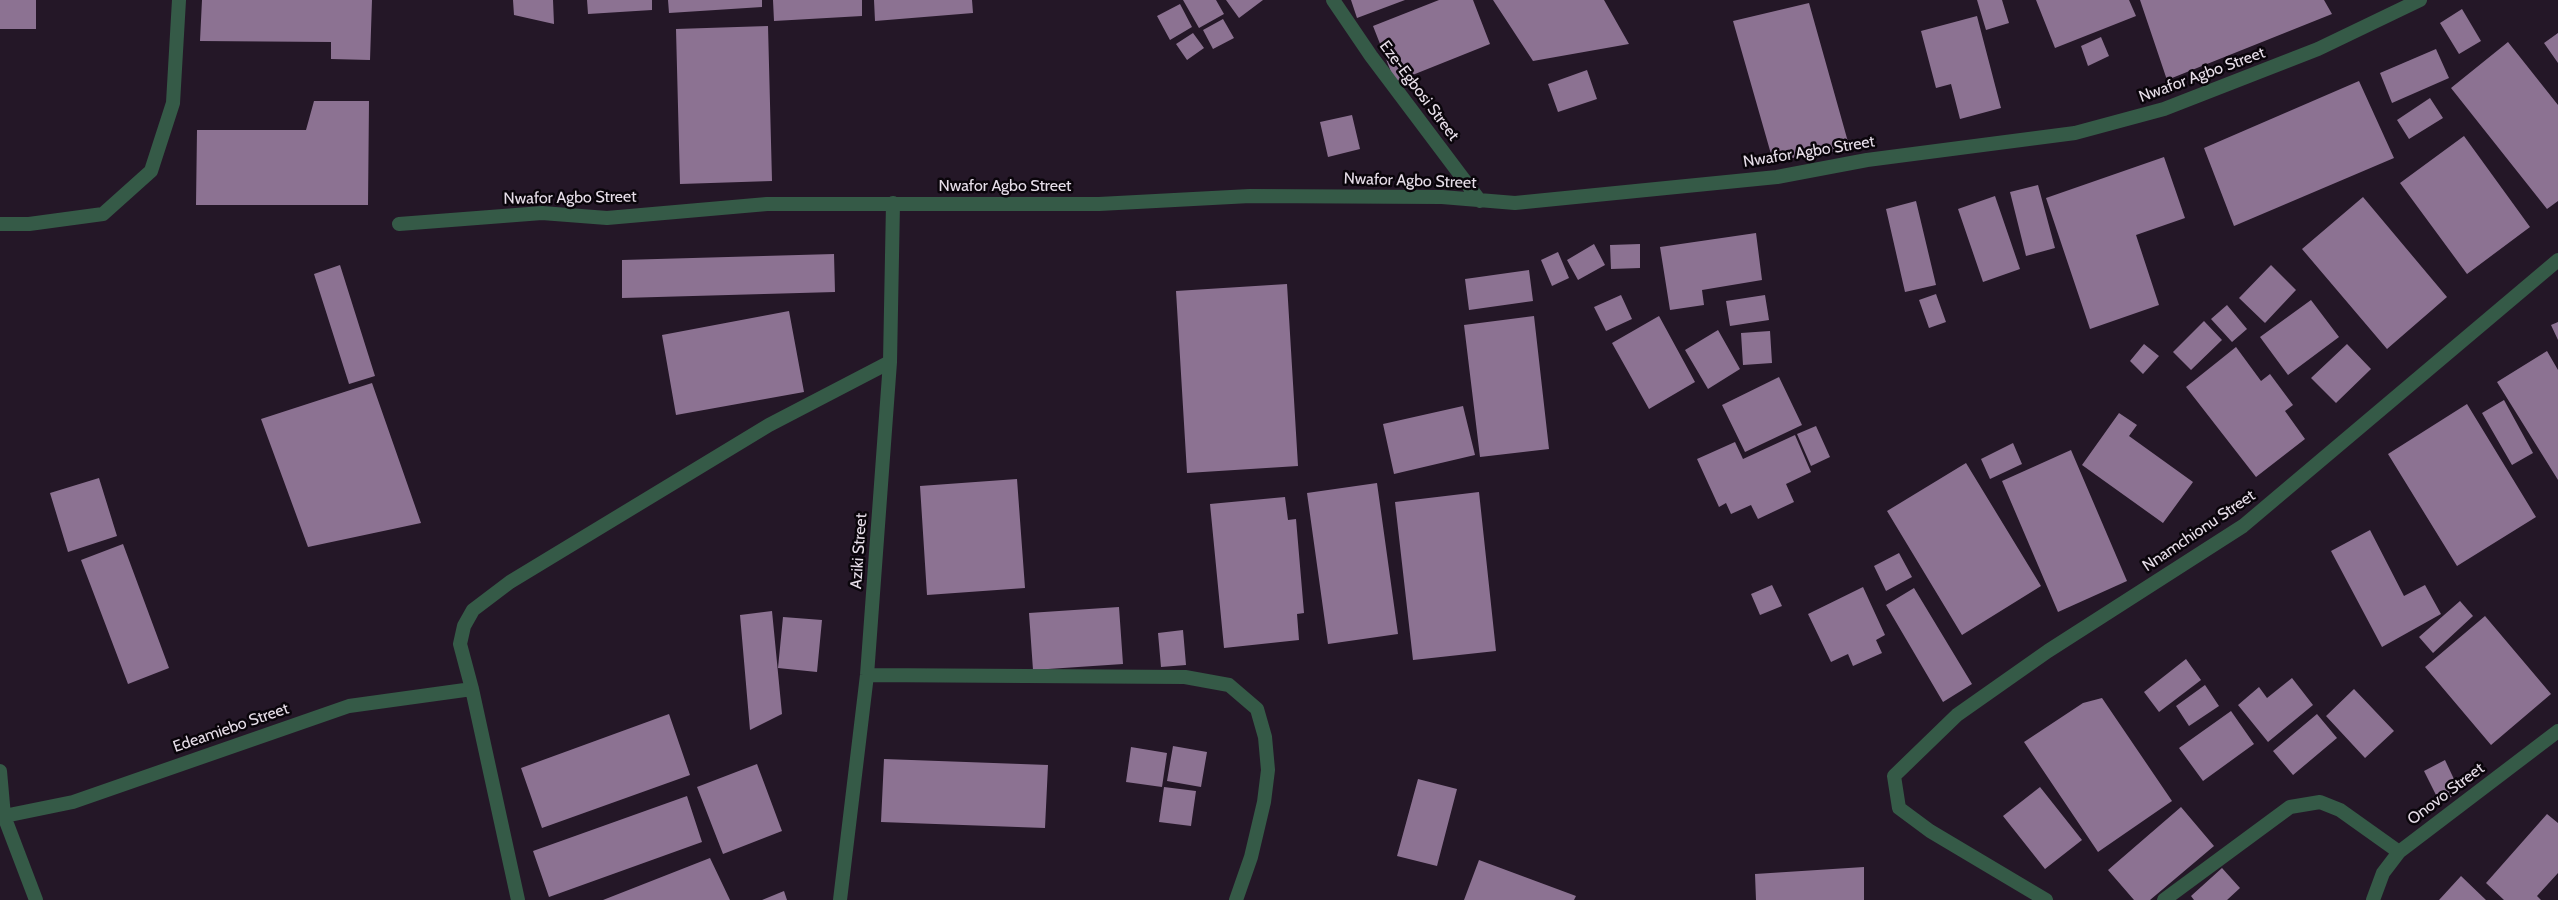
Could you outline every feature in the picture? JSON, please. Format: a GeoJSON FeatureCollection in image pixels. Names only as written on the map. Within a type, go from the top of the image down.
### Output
{"type":"FeatureCollection","features":[{"type":"Feature","properties":{"kind":"street"},"geometry":{"type":"LineString","coordinates":[[0,224],[29,224],[103,214],[151,171],[173,103],[178,0]]}},
{"type":"Feature","properties":{"kind":"street","name":"Eze-Egbosi Street"},"geometry":{"type":"LineString","coordinates":[[1333,0],[1371,56],[1480,201]]}},
{"type":"Feature","properties":{"kind":"street","name":"Nwafor Agbo Street"},"geometry":{"type":"LineString","coordinates":[[400,224],[542,213],[607,218],[767,204],[1099,204],[1250,196],[1442,197],[1480,201],[1534,202],[1778,177],[1867,160],[2075,133],[2164,110],[2263,72],[2360,30],[2420,0]]}},
{"type":"Feature","properties":{"kind":"street","name":"Aziki Street"},"geometry":{"type":"LineString","coordinates":[[840,900],[867,675],[890,362],[893,203]]}},
{"type":"Feature","properties":{"kind":"street","name":"Nnamchionu Street"},"geometry":{"type":"LineString","coordinates":[[2046,900],[1930,830],[1899,808],[1894,776],[1957,715],[2048,651],[2243,526],[2558,260]]}},
{"type":"Feature","properties":{"kind":"street"},"geometry":{"type":"LineString","coordinates":[[518,900],[472,689],[460,644],[464,626],[473,610],[510,582],[769,425],[890,362]]}},
{"type":"Feature","properties":{"kind":"street"},"geometry":{"type":"LineString","coordinates":[[867,675],[1186,677],[1229,685],[1257,708],[1265,737],[1268,770],[1264,802],[1256,835],[1236,900]]}},
{"type":"Feature","properties":{"kind":"street","name":"Edeamiebo Street"},"geometry":{"type":"LineString","coordinates":[[2,816],[73,802],[349,706],[472,689]]}},
{"type":"Feature","properties":{"kind":"street","name":"Onovo Street"},"geometry":{"type":"LineString","coordinates":[[2373,900],[2383,873],[2398,852],[2558,731]]}},
{"type":"Feature","properties":{"kind":"street"},"geometry":{"type":"LineString","coordinates":[[0,771],[2,816],[36,900]]}},
{"type":"Feature","properties":{"kind":"street"},"geometry":{"type":"LineString","coordinates":[[2164,900],[2290,808],[2320,802],[2333,807],[2398,852]]}},
{"type":"Feature","properties":{"kind":"building"},"geometry":{"type":"Polygon","coordinates":[[[0,0],[36,0],[36,29],[0,29],[0,0]]]}},
{"type":"Feature","properties":{"kind":"building"},"geometry":{"type":"Polygon","coordinates":[[[202,0],[372,0],[370,60],[331,59],[331,42],[200,41],[202,0]]]}},
{"type":"Feature","properties":{"kind":"building"},"geometry":{"type":"Polygon","coordinates":[[[513,0],[553,0],[554,24],[514,15],[513,0]]]}},
{"type":"Feature","properties":{"kind":"building"},"geometry":{"type":"Polygon","coordinates":[[[587,0],[652,0],[652,10],[588,14],[587,0]]]}},
{"type":"Feature","properties":{"kind":"building"},"geometry":{"type":"Polygon","coordinates":[[[668,0],[762,0],[762,7],[669,13],[668,0]]]}},
{"type":"Feature","properties":{"kind":"building"},"geometry":{"type":"Polygon","coordinates":[[[773,0],[862,0],[862,16],[774,21],[773,0]]]}},
{"type":"Feature","properties":{"kind":"building"},"geometry":{"type":"Polygon","coordinates":[[[874,0],[972,0],[973,13],[875,21],[874,0]]]}},
{"type":"Feature","properties":{"kind":"building"},"geometry":{"type":"Polygon","coordinates":[[[1183,0],[1216,0],[1224,14],[1199,28],[1183,0]]]}},
{"type":"Feature","properties":{"kind":"building"},"geometry":{"type":"Polygon","coordinates":[[[1226,0],[1263,0],[1239,18],[1226,0]]]}},
{"type":"Feature","properties":{"kind":"building"},"geometry":{"type":"Polygon","coordinates":[[[1351,0],[1405,0],[1357,18],[1351,0]]]}},
{"type":"Feature","properties":{"kind":"building"},"geometry":{"type":"Polygon","coordinates":[[[1439,0],[1473,0],[1490,44],[1395,82],[1373,26],[1439,0]]]}},
{"type":"Feature","properties":{"kind":"building"},"geometry":{"type":"Polygon","coordinates":[[[1493,0],[1604,0],[1629,44],[1533,61],[1493,0]]]}},
{"type":"Feature","properties":{"kind":"building"},"geometry":{"type":"Polygon","coordinates":[[[1977,0],[2002,0],[2009,23],[1986,30],[1977,0]]]}},
{"type":"Feature","properties":{"kind":"building"},"geometry":{"type":"Polygon","coordinates":[[[2036,0],[2129,0],[2136,16],[2055,48],[2036,0]]]}},
{"type":"Feature","properties":{"kind":"building"},"geometry":{"type":"Polygon","coordinates":[[[2140,0],[2324,0],[2332,14],[2167,80],[2140,0]]]}},
{"type":"Feature","properties":{"kind":"building"},"geometry":{"type":"Polygon","coordinates":[[[1809,3],[1850,149],[1773,161],[1733,21],[1809,3]]]}},
{"type":"Feature","properties":{"kind":"building"},"geometry":{"type":"Polygon","coordinates":[[[1180,4],[1192,27],[1170,40],[1157,16],[1180,4]]]}},
{"type":"Feature","properties":{"kind":"building"},"geometry":{"type":"Polygon","coordinates":[[[2462,9],[2481,41],[2459,54],[2440,23],[2462,9]]]}},
{"type":"Feature","properties":{"kind":"building"},"geometry":{"type":"Polygon","coordinates":[[[1977,16],[2001,108],[1960,119],[1951,84],[1936,88],[1921,31],[1977,16]]]}},
{"type":"Feature","properties":{"kind":"building"},"geometry":{"type":"Polygon","coordinates":[[[1223,19],[1234,38],[1213,49],[1203,30],[1223,19]]]}},
{"type":"Feature","properties":{"kind":"building"},"geometry":{"type":"Polygon","coordinates":[[[768,26],[772,181],[680,184],[676,29],[768,26]]]}},
{"type":"Feature","properties":{"kind":"building"},"geometry":{"type":"Polygon","coordinates":[[[1193,33],[1204,48],[1187,60],[1176,44],[1193,33]]]}},
{"type":"Feature","properties":{"kind":"building"},"geometry":{"type":"Polygon","coordinates":[[[2558,33],[2558,63],[2544,43],[2558,33]]]}},
{"type":"Feature","properties":{"kind":"building"},"geometry":{"type":"Polygon","coordinates":[[[2101,37],[2109,56],[2088,66],[2081,46],[2101,37]]]}},
{"type":"Feature","properties":{"kind":"building"},"geometry":{"type":"Polygon","coordinates":[[[2508,42],[2558,105],[2558,201],[2547,209],[2451,88],[2508,42]]]}},
{"type":"Feature","properties":{"kind":"building"},"geometry":{"type":"Polygon","coordinates":[[[2436,49],[2449,78],[2392,103],[2380,73],[2436,49]]]}},
{"type":"Feature","properties":{"kind":"building"},"geometry":{"type":"Polygon","coordinates":[[[1587,70],[1597,99],[1558,112],[1548,84],[1587,70]]]}},
{"type":"Feature","properties":{"kind":"building"},"geometry":{"type":"Polygon","coordinates":[[[2359,81],[2394,158],[2234,226],[2204,148],[2359,81]]]}},
{"type":"Feature","properties":{"kind":"building"},"geometry":{"type":"Polygon","coordinates":[[[2430,98],[2443,118],[2409,139],[2397,120],[2430,98]]]}},
{"type":"Feature","properties":{"kind":"building"},"geometry":{"type":"Polygon","coordinates":[[[314,101],[369,101],[368,205],[196,205],[197,130],[306,130],[314,101]]]}},
{"type":"Feature","properties":{"kind":"building"},"geometry":{"type":"Polygon","coordinates":[[[1352,115],[1360,149],[1328,157],[1320,122],[1352,115]]]}},
{"type":"Feature","properties":{"kind":"building"},"geometry":{"type":"Polygon","coordinates":[[[2464,136],[2530,227],[2467,274],[2400,183],[2464,136]]]}},
{"type":"Feature","properties":{"kind":"building"},"geometry":{"type":"Polygon","coordinates":[[[2164,157],[2185,218],[2136,235],[2159,305],[2090,329],[2046,198],[2164,157]]]}},
{"type":"Feature","properties":{"kind":"building"},"geometry":{"type":"Polygon","coordinates":[[[2038,185],[2055,248],[2026,256],[2010,192],[2038,185]]]}},
{"type":"Feature","properties":{"kind":"building"},"geometry":{"type":"Polygon","coordinates":[[[1995,196],[2020,269],[1983,282],[1958,209],[1995,196]]]}},
{"type":"Feature","properties":{"kind":"building"},"geometry":{"type":"Polygon","coordinates":[[[2363,197],[2447,297],[2387,349],[2302,249],[2363,197]]]}},
{"type":"Feature","properties":{"kind":"building"},"geometry":{"type":"Polygon","coordinates":[[[1916,201],[1936,285],[1905,292],[1886,209],[1916,201]]]}},
{"type":"Feature","properties":{"kind":"building"},"geometry":{"type":"Polygon","coordinates":[[[1756,233],[1762,280],[1702,290],[1704,305],[1670,310],[1660,247],[1756,233]]]}},
{"type":"Feature","properties":{"kind":"building"},"geometry":{"type":"Polygon","coordinates":[[[1594,244],[1605,265],[1578,280],[1567,260],[1594,244]]]}},
{"type":"Feature","properties":{"kind":"building"},"geometry":{"type":"Polygon","coordinates":[[[1640,244],[1640,268],[1611,269],[1610,245],[1640,244]]]}},
{"type":"Feature","properties":{"kind":"building"},"geometry":{"type":"Polygon","coordinates":[[[1558,252],[1569,278],[1552,286],[1541,260],[1558,252]]]}},
{"type":"Feature","properties":{"kind":"building"},"geometry":{"type":"Polygon","coordinates":[[[834,254],[835,292],[622,298],[622,260],[834,254]]]}},
{"type":"Feature","properties":{"kind":"building"},"geometry":{"type":"Polygon","coordinates":[[[340,265],[375,376],[349,384],[314,274],[340,265]]]}},
{"type":"Feature","properties":{"kind":"building"},"geometry":{"type":"Polygon","coordinates":[[[2271,265],[2296,290],[2265,323],[2239,298],[2271,265]]]}},
{"type":"Feature","properties":{"kind":"building"},"geometry":{"type":"Polygon","coordinates":[[[1529,270],[1533,301],[1469,310],[1465,279],[1529,270]]]}},
{"type":"Feature","properties":{"kind":"building"},"geometry":{"type":"Polygon","coordinates":[[[1287,284],[1298,466],[1187,473],[1176,291],[1287,284]]]}},
{"type":"Feature","properties":{"kind":"building"},"geometry":{"type":"Polygon","coordinates":[[[1936,294],[1946,322],[1929,328],[1919,300],[1936,294]]]}},
{"type":"Feature","properties":{"kind":"building"},"geometry":{"type":"Polygon","coordinates":[[[1621,295],[1632,319],[1606,331],[1594,307],[1621,295]]]}},
{"type":"Feature","properties":{"kind":"building"},"geometry":{"type":"Polygon","coordinates":[[[1765,295],[1769,320],[1730,326],[1726,301],[1765,295]]]}},
{"type":"Feature","properties":{"kind":"building"},"geometry":{"type":"Polygon","coordinates":[[[2311,300],[2339,337],[2288,375],[2260,337],[2311,300]]]}},
{"type":"Feature","properties":{"kind":"building"},"geometry":{"type":"Polygon","coordinates":[[[2227,305],[2247,329],[2232,342],[2211,319],[2227,305]]]}},
{"type":"Feature","properties":{"kind":"building"},"geometry":{"type":"Polygon","coordinates":[[[789,311],[804,392],[676,415],[662,335],[789,311]]]}},
{"type":"Feature","properties":{"kind":"building"},"geometry":{"type":"Polygon","coordinates":[[[1534,316],[1549,449],[1480,457],[1464,325],[1534,316]]]}},
{"type":"Feature","properties":{"kind":"building"},"geometry":{"type":"Polygon","coordinates":[[[1659,316],[1695,382],[1649,409],[1612,343],[1659,316]]]}},
{"type":"Feature","properties":{"kind":"building"},"geometry":{"type":"Polygon","coordinates":[[[2204,321],[2222,340],[2191,370],[2173,352],[2204,321]]]}},
{"type":"Feature","properties":{"kind":"building"},"geometry":{"type":"Polygon","coordinates":[[[2558,322],[2558,340],[2551,325],[2558,322]]]}},
{"type":"Feature","properties":{"kind":"building"},"geometry":{"type":"Polygon","coordinates":[[[1718,330],[1740,369],[1708,389],[1685,350],[1718,330]]]}},
{"type":"Feature","properties":{"kind":"building"},"geometry":{"type":"Polygon","coordinates":[[[1770,331],[1772,363],[1743,365],[1741,333],[1770,331]]]}},
{"type":"Feature","properties":{"kind":"building"},"geometry":{"type":"Polygon","coordinates":[[[2144,344],[2159,356],[2143,374],[2130,361],[2144,344]]]}},
{"type":"Feature","properties":{"kind":"building"},"geometry":{"type":"Polygon","coordinates":[[[2347,344],[2371,369],[2336,403],[2311,378],[2347,344]]]}},
{"type":"Feature","properties":{"kind":"building"},"geometry":{"type":"Polygon","coordinates":[[[2236,347],[2261,381],[2270,374],[2293,405],[2285,411],[2305,439],[2256,477],[2186,387],[2236,347]]]}},
{"type":"Feature","properties":{"kind":"building"},"geometry":{"type":"Polygon","coordinates":[[[2547,351],[2558,370],[2558,480],[2497,382],[2547,351]]]}},
{"type":"Feature","properties":{"kind":"building"},"geometry":{"type":"Polygon","coordinates":[[[1779,377],[1802,425],[1745,452],[1722,405],[1779,377]]]}},
{"type":"Feature","properties":{"kind":"building"},"geometry":{"type":"Polygon","coordinates":[[[372,383],[421,523],[308,547],[261,419],[372,383]]]}},
{"type":"Feature","properties":{"kind":"building"},"geometry":{"type":"Polygon","coordinates":[[[2504,400],[2533,453],[2512,465],[2482,413],[2504,400]]]}},
{"type":"Feature","properties":{"kind":"building"},"geometry":{"type":"Polygon","coordinates":[[[2467,404],[2536,517],[2457,566],[2388,454],[2467,404]]]}},
{"type":"Feature","properties":{"kind":"building"},"geometry":{"type":"Polygon","coordinates":[[[1463,406],[1475,455],[1394,474],[1383,424],[1463,406]]]}},
{"type":"Feature","properties":{"kind":"building"},"geometry":{"type":"Polygon","coordinates":[[[2119,413],[2137,425],[2129,436],[2193,482],[2163,523],[2082,465],[2119,413]]]}},
{"type":"Feature","properties":{"kind":"building"},"geometry":{"type":"Polygon","coordinates":[[[1816,426],[1830,457],[1811,466],[1797,434],[1816,426]]]}},
{"type":"Feature","properties":{"kind":"building"},"geometry":{"type":"Polygon","coordinates":[[[1795,435],[1811,472],[1786,484],[1794,502],[1758,519],[1751,505],[1731,514],[1726,503],[1719,507],[1697,459],[1735,442],[1743,459],[1795,435]]]}},
{"type":"Feature","properties":{"kind":"building"},"geometry":{"type":"Polygon","coordinates":[[[2013,443],[2022,464],[1990,479],[1981,459],[2013,443]]]}},
{"type":"Feature","properties":{"kind":"building"},"geometry":{"type":"Polygon","coordinates":[[[2071,450],[2127,581],[2058,612],[2002,481],[2071,450]]]}},
{"type":"Feature","properties":{"kind":"building"},"geometry":{"type":"Polygon","coordinates":[[[1966,463],[2041,586],[1962,635],[1887,511],[1966,463]]]}},
{"type":"Feature","properties":{"kind":"building"},"geometry":{"type":"Polygon","coordinates":[[[99,478],[117,536],[68,552],[50,493],[99,478]]]}},
{"type":"Feature","properties":{"kind":"building"},"geometry":{"type":"Polygon","coordinates":[[[1017,479],[1025,588],[927,595],[920,486],[1017,479]]]}},
{"type":"Feature","properties":{"kind":"building"},"geometry":{"type":"Polygon","coordinates":[[[1377,483],[1398,634],[1328,644],[1307,493],[1377,483]]]}},
{"type":"Feature","properties":{"kind":"building"},"geometry":{"type":"Polygon","coordinates":[[[1479,492],[1496,651],[1413,660],[1395,502],[1479,492]]]}},
{"type":"Feature","properties":{"kind":"building"},"geometry":{"type":"Polygon","coordinates":[[[1285,497],[1288,520],[1296,519],[1304,613],[1297,614],[1299,640],[1224,648],[1210,504],[1285,497]]]}},
{"type":"Feature","properties":{"kind":"building"},"geometry":{"type":"Polygon","coordinates":[[[2370,530],[2404,596],[2425,585],[2441,614],[2382,647],[2331,551],[2370,530]]]}},
{"type":"Feature","properties":{"kind":"building"},"geometry":{"type":"Polygon","coordinates":[[[123,544],[169,668],[128,684],[81,560],[123,544]]]}},
{"type":"Feature","properties":{"kind":"building"},"geometry":{"type":"Polygon","coordinates":[[[1899,553],[1912,577],[1886,591],[1874,566],[1899,553]]]}},
{"type":"Feature","properties":{"kind":"building"},"geometry":{"type":"Polygon","coordinates":[[[1772,585],[1782,606],[1760,615],[1751,594],[1772,585]]]}},
{"type":"Feature","properties":{"kind":"building"},"geometry":{"type":"Polygon","coordinates":[[[1863,587],[1885,635],[1876,640],[1882,653],[1853,666],[1848,654],[1831,662],[1808,614],[1863,587]]]}},
{"type":"Feature","properties":{"kind":"building"},"geometry":{"type":"Polygon","coordinates":[[[1914,588],[1972,684],[1943,702],[1886,605],[1914,588]]]}},
{"type":"Feature","properties":{"kind":"building"},"geometry":{"type":"Polygon","coordinates":[[[2460,601],[2473,616],[2433,653],[2419,637],[2460,601]]]}},
{"type":"Feature","properties":{"kind":"building"},"geometry":{"type":"Polygon","coordinates":[[[1119,607],[1123,664],[1033,670],[1029,613],[1119,607]]]}},
{"type":"Feature","properties":{"kind":"building"},"geometry":{"type":"Polygon","coordinates":[[[772,611],[782,714],[750,730],[740,615],[772,611]]]}},
{"type":"Feature","properties":{"kind":"building"},"geometry":{"type":"Polygon","coordinates":[[[2485,616],[2551,694],[2491,745],[2425,667],[2485,616]]]}},
{"type":"Feature","properties":{"kind":"building"},"geometry":{"type":"Polygon","coordinates":[[[783,617],[822,620],[817,672],[778,668],[783,617]]]}},
{"type":"Feature","properties":{"kind":"building"},"geometry":{"type":"Polygon","coordinates":[[[1183,630],[1186,665],[1161,667],[1158,633],[1183,630]]]}},
{"type":"Feature","properties":{"kind":"building"},"geometry":{"type":"Polygon","coordinates":[[[2186,659],[2201,680],[2159,712],[2144,692],[2186,659]]]}},
{"type":"Feature","properties":{"kind":"building"},"geometry":{"type":"Polygon","coordinates":[[[2292,678],[2313,705],[2268,742],[2238,705],[2259,687],[2267,698],[2292,678]]]}},
{"type":"Feature","properties":{"kind":"building"},"geometry":{"type":"Polygon","coordinates":[[[2205,685],[2219,706],[2189,726],[2176,706],[2205,685]]]}},
{"type":"Feature","properties":{"kind":"building"},"geometry":{"type":"Polygon","coordinates":[[[2354,689],[2394,731],[2365,758],[2326,716],[2354,689]]]}},
{"type":"Feature","properties":{"kind":"building"},"geometry":{"type":"Polygon","coordinates":[[[2102,698],[2172,801],[2098,852],[2024,742],[2083,703],[2102,698]]]}},
{"type":"Feature","properties":{"kind":"building"},"geometry":{"type":"Polygon","coordinates":[[[2231,711],[2254,744],[2203,781],[2179,748],[2231,711]]]}},
{"type":"Feature","properties":{"kind":"building"},"geometry":{"type":"Polygon","coordinates":[[[669,714],[690,775],[542,828],[521,768],[669,714]]]}},
{"type":"Feature","properties":{"kind":"building"},"geometry":{"type":"Polygon","coordinates":[[[2317,714],[2337,738],[2293,775],[2273,751],[2317,714]]]}},
{"type":"Feature","properties":{"kind":"building"},"geometry":{"type":"Polygon","coordinates":[[[1173,746],[1207,752],[1201,787],[1167,781],[1173,746]]]}},
{"type":"Feature","properties":{"kind":"building"},"geometry":{"type":"Polygon","coordinates":[[[1131,747],[1167,753],[1162,787],[1126,782],[1131,747]]]}},
{"type":"Feature","properties":{"kind":"building"},"geometry":{"type":"Polygon","coordinates":[[[884,759],[1048,765],[1045,828],[881,822],[884,759]]]}},
{"type":"Feature","properties":{"kind":"building"},"geometry":{"type":"Polygon","coordinates":[[[2445,760],[2460,792],[2440,803],[2424,771],[2445,760]]]}},
{"type":"Feature","properties":{"kind":"building"},"geometry":{"type":"Polygon","coordinates":[[[757,764],[782,831],[723,854],[697,787],[757,764]]]}},
{"type":"Feature","properties":{"kind":"building"},"geometry":{"type":"Polygon","coordinates":[[[1418,779],[1457,789],[1437,866],[1397,856],[1418,779]]]}},
{"type":"Feature","properties":{"kind":"building"},"geometry":{"type":"Polygon","coordinates":[[[1164,787],[1196,791],[1191,826],[1159,822],[1164,787]]]}},
{"type":"Feature","properties":{"kind":"building"},"geometry":{"type":"Polygon","coordinates":[[[2040,787],[2082,840],[2045,869],[2003,816],[2040,787]]]}},
{"type":"Feature","properties":{"kind":"building"},"geometry":{"type":"Polygon","coordinates":[[[687,796],[702,842],[549,897],[533,851],[687,796]]]}},
{"type":"Feature","properties":{"kind":"building"},"geometry":{"type":"Polygon","coordinates":[[[2181,807],[2214,846],[2150,900],[2134,900],[2108,870],[2181,807]]]}},
{"type":"Feature","properties":{"kind":"building"},"geometry":{"type":"Polygon","coordinates":[[[2547,814],[2558,823],[2558,873],[2537,896],[2541,900],[2504,900],[2486,883],[2547,814]]]}},
{"type":"Feature","properties":{"kind":"building"},"geometry":{"type":"Polygon","coordinates":[[[710,858],[730,900],[603,900],[710,858]]]}},
{"type":"Feature","properties":{"kind":"building"},"geometry":{"type":"Polygon","coordinates":[[[1479,860],[1576,896],[1574,900],[1464,900],[1479,860]]]}},
{"type":"Feature","properties":{"kind":"building"},"geometry":{"type":"Polygon","coordinates":[[[1864,867],[1864,900],[1756,900],[1755,874],[1864,867]]]}},
{"type":"Feature","properties":{"kind":"building"},"geometry":{"type":"Polygon","coordinates":[[[2222,868],[2240,888],[2227,900],[2194,900],[2191,896],[2222,868]]]}},
{"type":"Feature","properties":{"kind":"building"},"geometry":{"type":"Polygon","coordinates":[[[2461,876],[2486,900],[2439,900],[2461,876]]]}},
{"type":"Feature","properties":{"kind":"building"},"geometry":{"type":"Polygon","coordinates":[[[784,891],[787,900],[762,900],[784,891]]]}}]}
